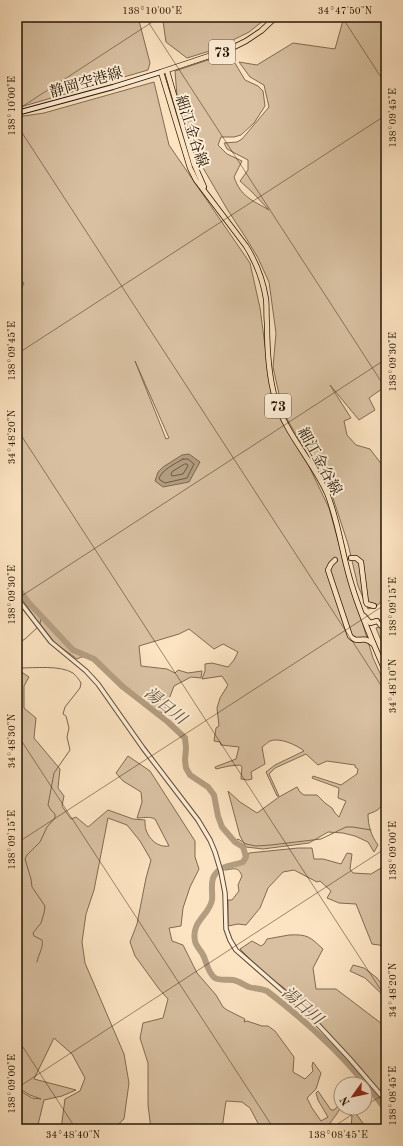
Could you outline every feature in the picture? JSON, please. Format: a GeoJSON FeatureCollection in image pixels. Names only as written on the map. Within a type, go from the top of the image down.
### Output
{"type":"FeatureCollection","features":[{"type":"Feature","properties":{"kind":"main road","name":"73"},"geometry":{"type":"LineString","coordinates":[[161,72],[230,49],[261,31],[276,17]]}},
{"type":"Feature","properties":{"kind":"main road","name":"細江金谷線"},"geometry":{"type":"LineString","coordinates":[[167,71],[194,164],[199,178],[210,198]]}},
{"type":"Feature","properties":{"kind":"main road","name":"細江金谷線"},"geometry":{"type":"LineString","coordinates":[[161,72],[190,168],[196,180],[246,246],[253,257],[262,281],[266,299],[270,382],[275,400],[289,431],[316,472],[326,492],[334,514],[352,585],[366,626],[386,674]]}},
{"type":"Feature","properties":{"kind":"main road","name":"静岡空港線"},"geometry":{"type":"LineString","coordinates":[[17,113],[113,87],[161,72]]}},
{"type":"Feature","properties":{"kind":"main road"},"geometry":{"type":"LineString","coordinates":[[351,558],[356,558],[361,562],[366,602],[367,604],[374,606]]}},
{"type":"Feature","properties":{"kind":"main road"},"geometry":{"type":"LineString","coordinates":[[335,560],[328,570],[350,636],[352,639],[356,640],[368,639],[374,645]]}},
{"type":"Feature","properties":{"kind":"main road"},"geometry":{"type":"LineString","coordinates":[[362,614],[370,623],[377,621]]}},
{"type":"Feature","properties":{"kind":"main road"},"geometry":{"type":"LineString","coordinates":[[370,635],[372,625],[377,621]]}},
{"type":"Feature","properties":{"kind":"main road"},"geometry":{"type":"LineString","coordinates":[[364,639],[367,632],[366,626]]}},
{"type":"Feature","properties":{"kind":"street"},"geometry":{"type":"LineString","coordinates":[[17,598],[51,642],[74,660],[98,684],[143,748],[198,820],[216,852],[225,892],[226,929],[236,950],[309,1015],[386,1101]]}},
{"type":"Feature","properties":{"kind":"street"},"geometry":{"type":"LineString","coordinates":[[377,621],[381,626],[386,628]]}},
{"type":"Feature","properties":{"kind":"shaded area"},"geometry":{"type":"Polygon","coordinates":[[[17,17],[138,17],[150,63],[148,70],[17,108],[17,17]]]}},
{"type":"Feature","properties":{"kind":"shaded area"},"geometry":{"type":"Polygon","coordinates":[[[167,17],[268,17],[249,32],[213,50],[187,58],[166,42],[163,21],[167,17]]]}},
{"type":"Feature","properties":{"kind":"shaded area"},"geometry":{"type":"Polygon","coordinates":[[[344,17],[386,17],[386,386],[369,398],[375,410],[359,420],[330,385],[351,418],[344,421],[347,435],[356,445],[370,449],[386,470],[386,590],[380,603],[368,609],[358,586],[348,544],[330,489],[283,412],[273,367],[276,333],[269,282],[258,258],[199,161],[177,96],[175,71],[229,53],[245,80],[258,86],[263,91],[265,106],[254,123],[241,135],[234,137],[221,137],[218,145],[227,154],[242,161],[234,177],[240,189],[252,200],[269,210],[240,181],[248,170],[248,160],[227,149],[224,143],[237,142],[242,139],[269,107],[264,85],[250,77],[239,62],[257,65],[293,43],[335,49],[344,17]]]}},
{"type":"Feature","properties":{"kind":"shaded area"},"geometry":{"type":"Polygon","coordinates":[[[154,82],[169,145],[250,263],[260,308],[273,406],[305,458],[329,508],[373,658],[386,686],[386,797],[383,804],[379,808],[368,814],[370,830],[378,845],[374,852],[368,842],[355,836],[343,833],[328,832],[309,843],[263,849],[246,847],[240,836],[228,791],[240,802],[257,813],[279,797],[297,787],[304,795],[317,795],[332,808],[339,817],[346,801],[338,798],[339,788],[312,778],[313,776],[341,785],[357,774],[358,769],[355,765],[327,761],[318,765],[306,754],[275,768],[269,774],[279,796],[277,796],[266,772],[275,765],[304,751],[293,744],[274,740],[262,747],[265,764],[251,772],[252,779],[241,779],[242,767],[240,765],[216,769],[215,767],[236,759],[239,747],[221,745],[220,742],[214,741],[216,728],[219,726],[217,708],[220,698],[228,685],[222,676],[202,679],[205,671],[205,664],[212,663],[228,667],[238,652],[223,644],[214,649],[189,629],[179,634],[139,646],[141,666],[167,669],[175,673],[178,670],[188,673],[202,671],[201,678],[191,677],[174,686],[166,707],[160,714],[90,657],[81,657],[77,659],[55,643],[35,618],[17,591],[17,401],[19,400],[17,394],[17,335],[21,327],[17,333],[17,298],[24,283],[17,279],[17,117],[44,113],[154,82]],[[135,361],[166,439],[169,438],[135,361]]]}},
{"type":"Feature","properties":{"kind":"shaded area"},"geometry":{"type":"Polygon","coordinates":[[[379,627],[386,632],[386,653],[376,628],[379,627]]]}},
{"type":"Feature","properties":{"kind":"shaded area"},"geometry":{"type":"Polygon","coordinates":[[[17,669],[29,677],[24,686],[24,708],[36,718],[34,738],[60,769],[58,788],[64,796],[62,806],[71,819],[76,817],[88,827],[108,810],[133,819],[145,820],[145,826],[149,837],[161,846],[169,846],[155,819],[148,817],[137,818],[142,802],[141,792],[123,781],[116,773],[128,756],[150,771],[195,841],[195,857],[199,869],[190,887],[183,908],[181,926],[169,928],[172,941],[183,945],[197,973],[216,995],[223,1007],[245,1019],[244,1022],[247,1021],[262,1026],[268,1026],[275,1031],[294,1057],[293,1072],[305,1079],[313,1071],[313,1062],[321,1073],[316,1089],[307,1098],[321,1121],[328,1117],[318,1100],[316,1093],[318,1091],[331,1110],[333,1110],[333,1116],[335,1116],[328,1127],[319,1129],[261,1129],[250,1108],[242,1102],[226,1101],[222,1129],[151,1129],[148,1105],[148,1063],[140,1038],[143,1023],[163,1018],[168,999],[135,956],[130,942],[137,924],[151,860],[140,841],[127,825],[108,818],[94,890],[86,914],[82,942],[85,963],[124,1054],[129,1083],[124,1119],[113,1129],[61,1129],[65,1099],[80,1091],[85,1078],[72,1054],[54,1038],[34,1079],[76,1090],[62,1096],[44,1100],[37,1129],[17,1129],[17,1089],[32,1098],[41,1099],[30,1095],[17,1087],[17,669]]]}},
{"type":"Feature","properties":{"kind":"shaded area"},"geometry":{"type":"Polygon","coordinates":[[[312,848],[314,859],[323,859],[341,864],[347,853],[352,854],[350,869],[353,873],[371,874],[386,865],[386,946],[372,944],[356,904],[339,903],[327,898],[331,891],[320,881],[317,882],[294,870],[283,872],[268,888],[260,908],[246,925],[238,924],[228,926],[228,900],[232,900],[239,891],[238,885],[242,876],[237,869],[225,870],[244,863],[249,853],[312,848]]]}},
{"type":"Feature","properties":{"kind":"shaded area"},"geometry":{"type":"Polygon","coordinates":[[[289,935],[300,935],[308,937],[315,942],[323,949],[313,968],[316,989],[336,989],[386,1027],[386,1098],[373,1083],[373,1076],[367,1076],[335,1040],[283,987],[266,975],[240,949],[252,941],[261,946],[267,939],[289,935]]]}},
{"type":"Feature","properties":{"kind":"shaded area"},"geometry":{"type":"Polygon","coordinates":[[[353,965],[364,968],[377,978],[386,990],[386,998],[365,978],[350,971],[353,965]]]}},
{"type":"Feature","properties":{"kind":"shaded area"},"geometry":{"type":"Polygon","coordinates":[[[352,1116],[358,1116],[365,1126],[364,1129],[351,1129],[352,1116]]]}},
{"type":"Feature","properties":{"kind":"water"},"geometry":{"type":"Polygon","coordinates":[[[189,454],[200,462],[189,482],[163,487],[155,481],[158,472],[163,467],[182,455],[189,454]]]}},
{"type":"Feature","properties":{"kind":"waterway","name":"湯日川"},"geometry":{"type":"LineString","coordinates":[[17,526],[17,551]]}},
{"type":"Feature","properties":{"kind":"waterway","name":"湯日川"},"geometry":{"type":"LineString","coordinates":[[17,587],[29,603],[73,650],[94,659],[123,687],[168,722],[185,738],[186,768],[190,775],[208,787],[214,795],[218,816],[222,827],[235,842],[243,847],[246,857],[243,862],[223,868],[214,876],[210,906],[198,923],[194,934],[195,941],[211,974],[217,979],[231,980],[249,987],[267,991],[330,1045],[372,1091],[386,1110]]}},
{"type":"Feature","properties":{"kind":"waterway","name":"湯日川"},"geometry":{"type":"LineString","coordinates":[[29,603],[41,617],[40,624]]}},
{"type":"Feature","properties":{"kind":"waterway"},"geometry":{"type":"LineString","coordinates":[[17,644],[38,627]]}},
{"type":"Feature","properties":{"kind":"waterway"},"geometry":{"type":"LineString","coordinates":[[17,667],[68,670],[73,673],[81,683],[80,688],[65,707],[63,714],[66,716],[69,728],[67,737],[70,750],[54,773],[48,805],[55,814],[55,818],[47,827],[40,842],[25,859],[32,887],[45,906],[41,923],[33,933],[34,936],[42,940],[42,948],[37,962]]}},
{"type":"Feature","properties":{"kind":"waterway"},"geometry":{"type":"LineString","coordinates":[[235,842],[238,839],[246,844],[256,846],[271,845],[321,839],[346,827],[371,830]]}},
{"type":"Feature","properties":{"kind":"tunnel"},"geometry":{"type":"LineString","coordinates":[[335,560],[351,558]]}}]}
